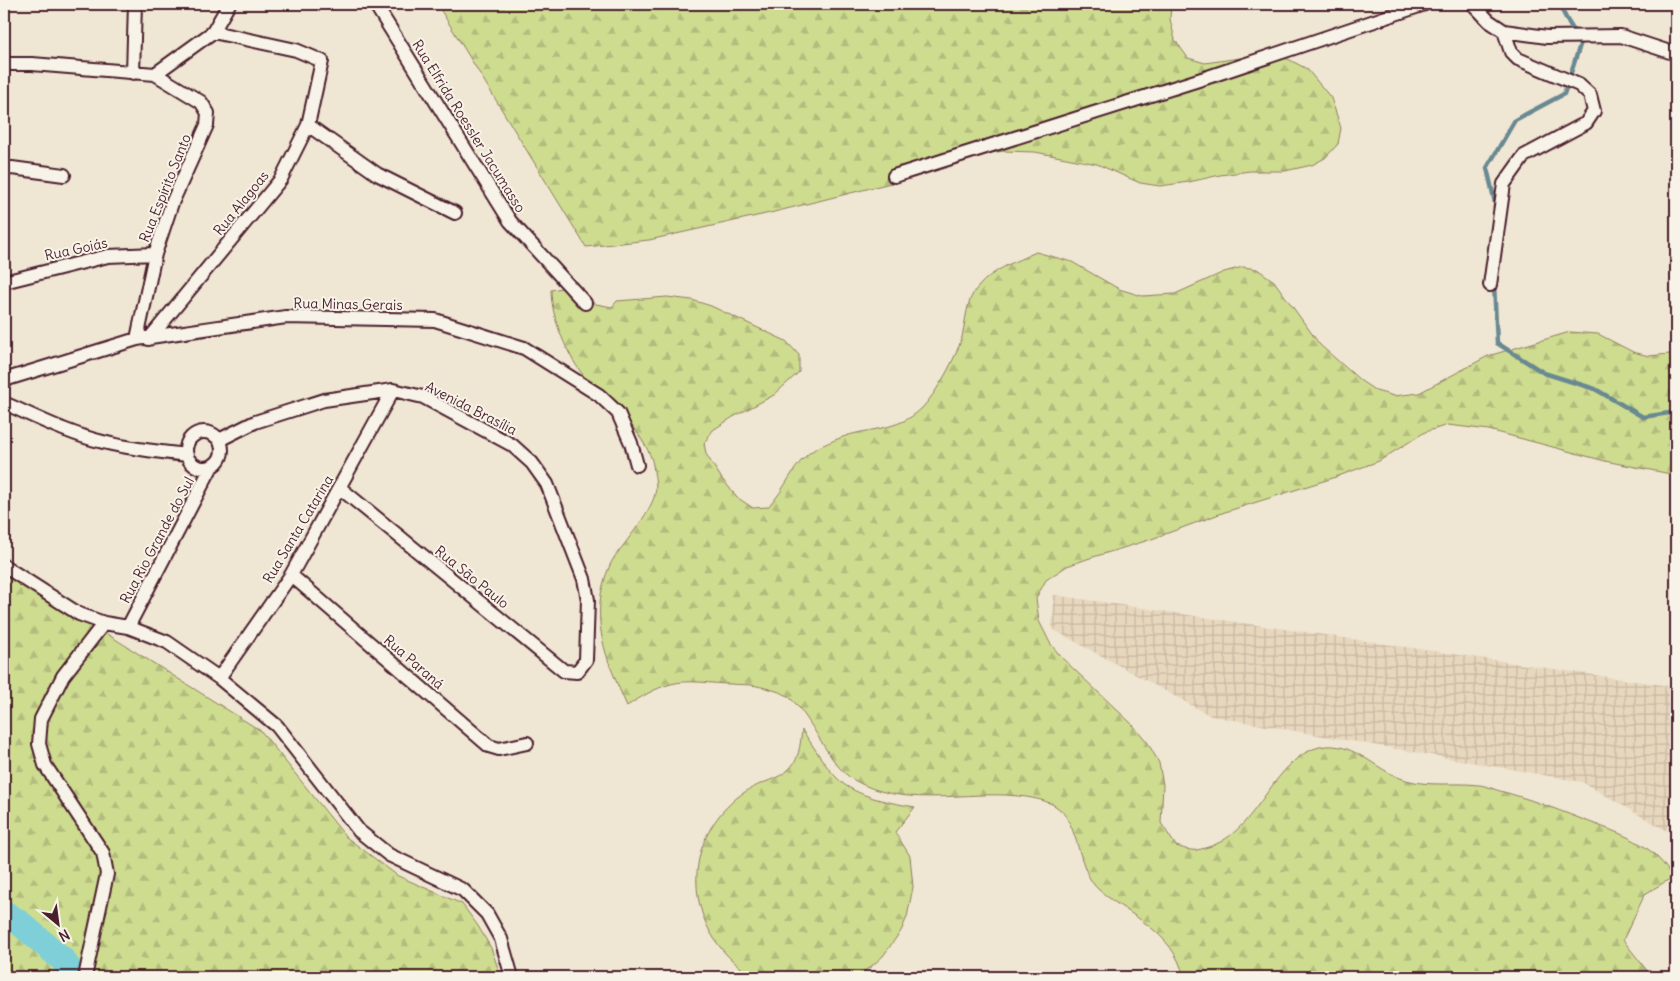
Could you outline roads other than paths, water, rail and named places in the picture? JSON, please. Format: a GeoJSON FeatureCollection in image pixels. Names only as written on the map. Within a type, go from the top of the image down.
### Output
{"type":"FeatureCollection","features":[{"type":"Feature","properties":{"kind":"street"},"geometry":{"type":"LineString","coordinates":[[133,73],[135,4]]}},
{"type":"Feature","properties":{"kind":"street"},"geometry":{"type":"LineString","coordinates":[[155,74],[213,32],[229,4]]}},
{"type":"Feature","properties":{"kind":"street","name":"Rua Elfrida Roessler Jacumasso"},"geometry":{"type":"LineString","coordinates":[[375,4],[510,221],[585,303]]}},
{"type":"Feature","properties":{"kind":"street"},"geometry":{"type":"LineString","coordinates":[[894,176],[1208,76],[1425,4]]}},
{"type":"Feature","properties":{"kind":"street"},"geometry":{"type":"LineString","coordinates":[[1473,4],[1489,21],[1504,31],[1547,37],[1622,36],[1676,54]]}},
{"type":"Feature","properties":{"kind":"street"},"geometry":{"type":"LineString","coordinates":[[1490,285],[1504,184],[1524,156],[1586,123],[1594,111],[1590,95],[1580,85],[1518,59],[1510,52],[1504,31]]}},
{"type":"Feature","properties":{"kind":"street","name":"Rua Alagoas"},"geometry":{"type":"LineString","coordinates":[[143,339],[281,179],[308,125],[322,61],[296,50],[213,32]]}},
{"type":"Feature","properties":{"kind":"street","name":"Rua Espírito Santo"},"geometry":{"type":"LineString","coordinates":[[4,64],[32,64],[155,74],[201,102],[208,113],[207,125],[172,203],[155,254],[143,339]]}},
{"type":"Feature","properties":{"kind":"street"},"geometry":{"type":"LineString","coordinates":[[308,125],[377,174],[455,213]]}},
{"type":"Feature","properties":{"kind":"street"},"geometry":{"type":"LineString","coordinates":[[4,169],[12,168],[64,175]]}},
{"type":"Feature","properties":{"kind":"street","name":"Rua Goiás"},"geometry":{"type":"LineString","coordinates":[[4,282],[108,256],[155,254]]}},
{"type":"Feature","properties":{"kind":"street","name":"Rua Minas Gerais"},"geometry":{"type":"LineString","coordinates":[[4,380],[143,339],[286,317],[436,320],[524,348],[599,396],[618,413],[631,443],[637,464]]}},
{"type":"Feature","properties":{"kind":"street","name":"Avenida Brasília"},"geometry":{"type":"LineString","coordinates":[[219,440],[255,422],[324,400],[393,390],[423,397],[512,445],[532,463],[546,484],[584,579],[588,600],[586,660]]}},
{"type":"Feature","properties":{"kind":"street","name":"Rua Santa Catarina"},"geometry":{"type":"LineString","coordinates":[[219,678],[291,574],[393,390]]}},
{"type":"Feature","properties":{"kind":"street"},"geometry":{"type":"LineString","coordinates":[[4,404],[76,434],[140,450],[186,455],[194,465],[206,468],[212,466],[220,458],[222,451],[219,440],[208,433],[196,434],[188,443],[186,455]]}},
{"type":"Feature","properties":{"kind":"street","name":"Rua Rio Grande do Sul"},"geometry":{"type":"LineString","coordinates":[[128,627],[212,466]]}},
{"type":"Feature","properties":{"kind":"street","name":"Rua São Paulo"},"geometry":{"type":"LineString","coordinates":[[340,488],[564,672],[577,672],[586,660]]}},
{"type":"Feature","properties":{"kind":"street"},"geometry":{"type":"LineString","coordinates":[[4,566],[79,614],[104,623],[128,627],[167,642],[219,678],[277,726],[359,831],[389,855],[463,890],[487,914],[501,939],[512,977]]}},
{"type":"Feature","properties":{"kind":"street","name":"Rua Paraná"},"geometry":{"type":"LineString","coordinates":[[291,574],[489,746],[499,749],[527,743]]}},
{"type":"Feature","properties":{"kind":"street"},"geometry":{"type":"LineString","coordinates":[[85,977],[107,874],[103,854],[88,828],[45,765],[39,744],[41,719],[63,676],[104,623]]}},
{"type":"Feature","properties":{"kind":"waterway"},"geometry":{"type":"LineString","coordinates":[[1496,207],[1487,168],[1515,120],[1564,94],[1581,42],[1559,4]]}},
{"type":"Feature","properties":{"kind":"waterway"},"geometry":{"type":"LineString","coordinates":[[1494,284],[1497,343],[1544,373],[1595,389],[1643,417],[1676,412]]}},
{"type":"Feature","properties":{"kind":"waterway"},"geometry":{"type":"LineString","coordinates":[[4,913],[20,923],[63,960],[74,977]]}}]}
